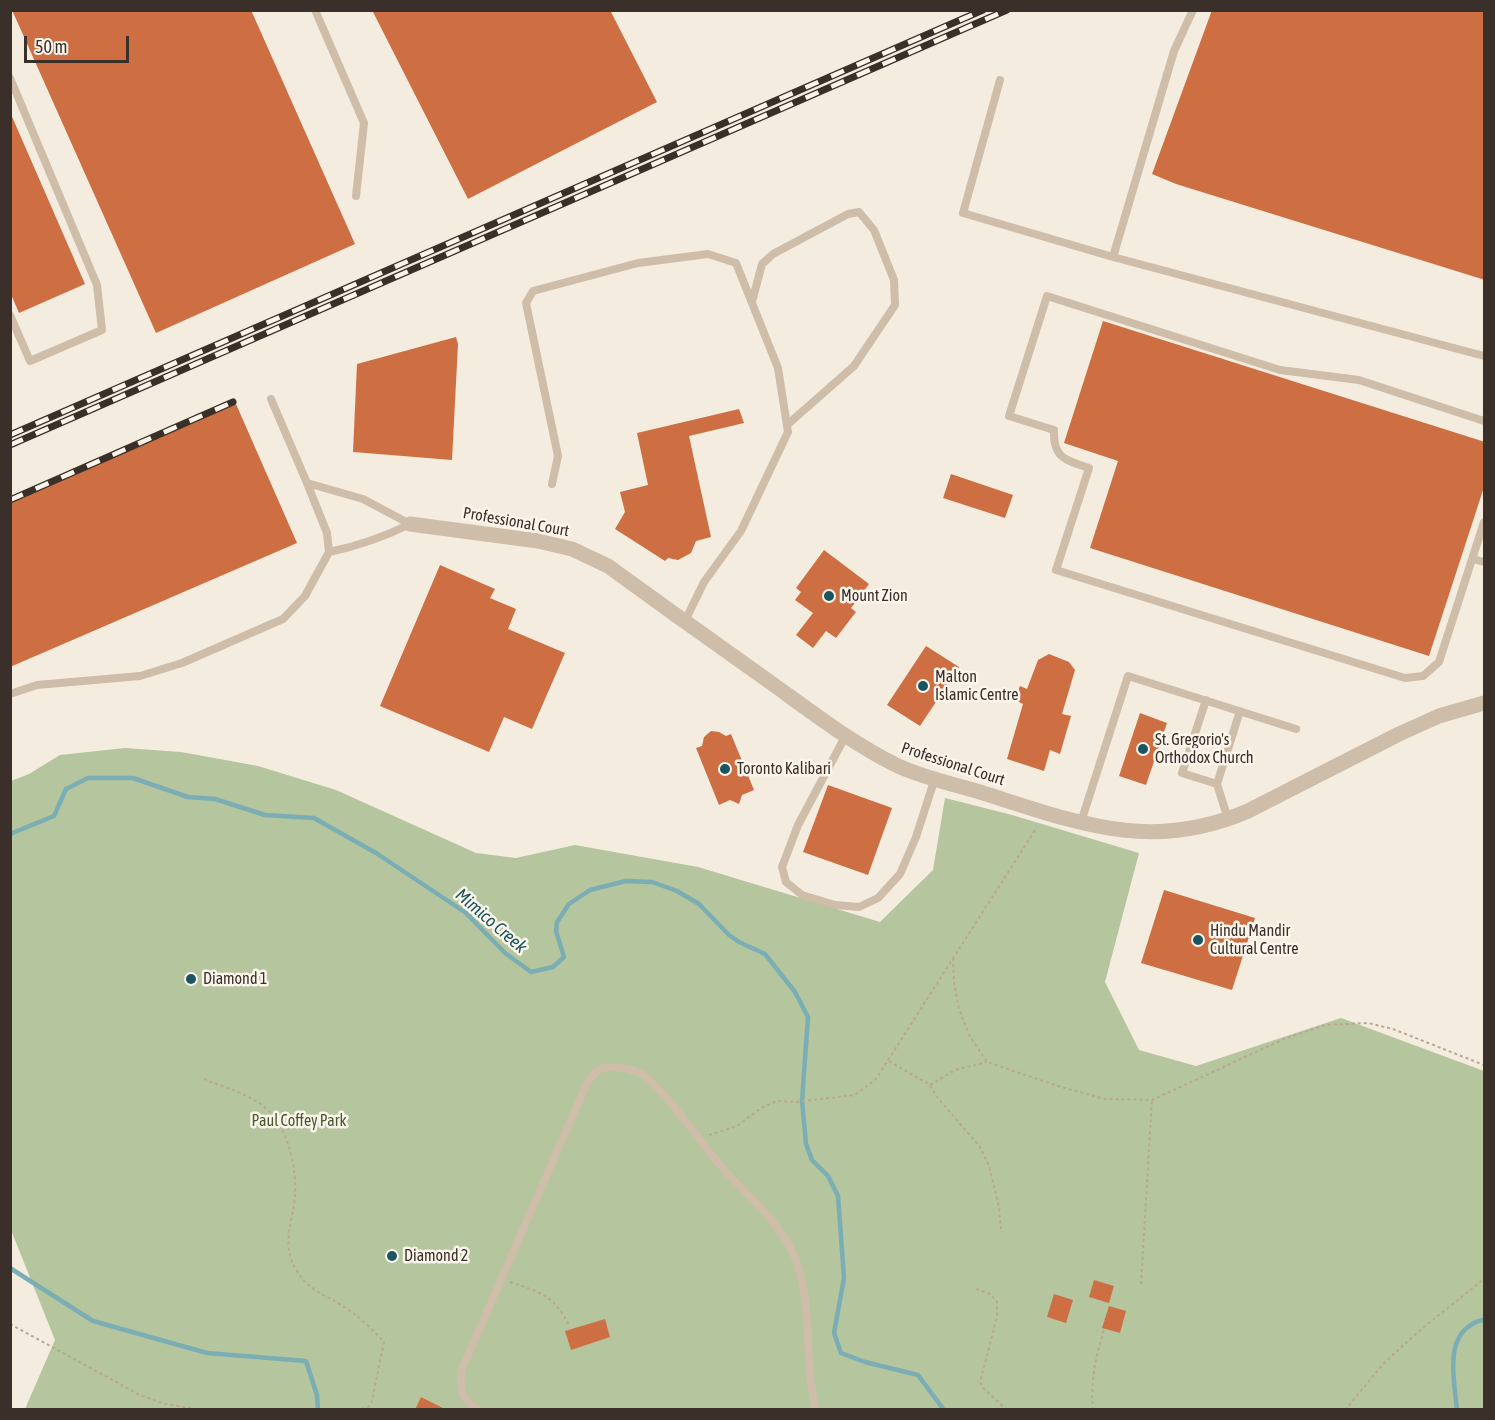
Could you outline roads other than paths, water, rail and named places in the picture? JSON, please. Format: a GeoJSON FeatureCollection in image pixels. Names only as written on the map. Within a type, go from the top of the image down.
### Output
{"type":"FeatureCollection","features":[{"type":"Feature","properties":{"kind":"street","name":"Professional Court"},"geometry":{"type":"LineString","coordinates":[[410,524],[538,541],[572,549],[608,566],[846,735],[897,766],[1046,813],[1133,832],[1166,832],[1204,827],[1228,819],[1399,734],[1439,716],[1485,703]]}},
{"type":"Feature","properties":{"kind":"lane"},"geometry":{"type":"LineString","coordinates":[[315,10],[364,123],[356,196]]}},
{"type":"Feature","properties":{"kind":"lane"},"geometry":{"type":"LineString","coordinates":[[1113,257],[1174,51],[1192,10]]}},
{"type":"Feature","properties":{"kind":"lane"},"geometry":{"type":"LineString","coordinates":[[10,78],[98,285],[102,330],[30,361],[10,315]]}},
{"type":"Feature","properties":{"kind":"lane"},"geometry":{"type":"LineString","coordinates":[[1000,80],[963,213],[1113,257],[1485,356]]}},
{"type":"Feature","properties":{"kind":"lane"},"geometry":{"type":"LineString","coordinates":[[752,303],[762,264],[773,254],[848,214],[859,212],[874,230],[894,280],[896,305],[854,366],[787,425]]}},
{"type":"Feature","properties":{"kind":"lane"},"geometry":{"type":"LineString","coordinates":[[552,484],[558,456],[526,303],[533,291],[638,263],[708,254],[736,263],[778,368],[788,432],[741,531],[704,582],[685,621]]}},
{"type":"Feature","properties":{"kind":"lane"},"geometry":{"type":"LineString","coordinates":[[1485,421],[1359,380],[1280,370],[1047,296],[1009,416],[1054,430],[1054,440],[1059,454],[1070,462],[1089,468],[1056,570],[1398,676],[1415,678],[1423,676],[1434,668],[1442,654],[1485,522]]}},
{"type":"Feature","properties":{"kind":"lane"},"geometry":{"type":"LineString","coordinates":[[10,694],[37,685],[140,676],[182,663],[283,620],[305,596],[329,552],[327,534],[271,399]]}},
{"type":"Feature","properties":{"kind":"lane"},"geometry":{"type":"LineString","coordinates":[[307,483],[363,499],[410,524]]}},
{"type":"Feature","properties":{"kind":"lane"},"geometry":{"type":"LineString","coordinates":[[329,552],[382,538],[410,524]]}},
{"type":"Feature","properties":{"kind":"lane"},"geometry":{"type":"LineString","coordinates":[[1473,559],[1485,562]]}},
{"type":"Feature","properties":{"kind":"lane"},"geometry":{"type":"LineString","coordinates":[[1081,822],[1128,676],[1296,729]]}},
{"type":"Feature","properties":{"kind":"lane"},"geometry":{"type":"LineString","coordinates":[[1206,700],[1182,773],[1217,784]]}},
{"type":"Feature","properties":{"kind":"lane"},"geometry":{"type":"LineString","coordinates":[[1228,819],[1217,784],[1240,711]]}},
{"type":"Feature","properties":{"kind":"lane"},"geometry":{"type":"LineString","coordinates":[[846,735],[798,825],[782,867],[786,882],[802,895],[835,905],[859,907],[878,898],[900,874],[916,837],[935,778]]}},
{"type":"Feature","properties":{"kind":"lane"},"geometry":{"type":"LineString","coordinates":[[478,1410],[466,1401],[460,1390],[461,1371],[588,1081],[597,1070],[610,1068],[642,1074],[663,1093],[720,1166],[758,1203],[782,1233],[796,1260],[805,1296],[810,1386],[816,1410]]}},
{"type":"Feature","properties":{"kind":"waterway","name":"Mimico Creek"},"geometry":{"type":"LineString","coordinates":[[10,834],[54,816],[66,789],[88,778],[133,778],[188,797],[215,799],[265,815],[314,818],[376,853],[466,913],[505,953],[531,972],[553,967],[564,957],[556,931],[557,922],[569,904],[590,890],[626,881],[652,882],[677,891],[699,904],[729,935],[765,954],[795,992],[808,1017],[802,1101],[806,1144],[812,1160],[828,1176],[838,1196],[844,1278],[834,1333],[841,1353],[865,1362],[918,1375],[944,1410]]}},
{"type":"Feature","properties":{"kind":"waterway"},"geometry":{"type":"LineString","coordinates":[[10,1268],[93,1321],[207,1353],[306,1361],[317,1395],[318,1410]]}},
{"type":"Feature","properties":{"kind":"waterway"},"geometry":{"type":"LineString","coordinates":[[1457,1410],[1453,1366],[1456,1344],[1468,1327],[1477,1321],[1484,1320]]}},
{"type":"Feature","properties":{"kind":"railway"},"geometry":{"type":"LineString","coordinates":[[10,435],[983,10]]}},
{"type":"Feature","properties":{"kind":"railway"},"geometry":{"type":"LineString","coordinates":[[10,445],[1007,10]]}},
{"type":"Feature","properties":{"kind":"railway"},"geometry":{"type":"LineString","coordinates":[[10,500],[233,402]]}},
{"type":"Feature","properties":{"kind":"place","name":"Mount Zion"},"geometry":{"type":"Point","coordinates":[829,596]}},
{"type":"Feature","properties":{"kind":"place","name":"Malton Islamic Centre"},"geometry":{"type":"Point","coordinates":[923,686]}},
{"type":"Feature","properties":{"kind":"place","name":"St. Gregorio's Orthodox Church"},"geometry":{"type":"Point","coordinates":[1143,749]}},
{"type":"Feature","properties":{"kind":"place","name":"Toronto Kalibari"},"geometry":{"type":"Point","coordinates":[725,769]}},
{"type":"Feature","properties":{"kind":"place","name":"Hindu Mandir Cultural Centre"},"geometry":{"type":"Point","coordinates":[1198,940]}},
{"type":"Feature","properties":{"kind":"place","name":"Diamond 1"},"geometry":{"type":"Point","coordinates":[191,979]}},
{"type":"Feature","properties":{"kind":"place","name":"Diamond 2"},"geometry":{"type":"Point","coordinates":[392,1256]}},
{"type":"Feature","properties":{"kind":"park label","name":"Paul Coffey Park"},"geometry":{"type":"Point","coordinates":[299,1121]}}]}
